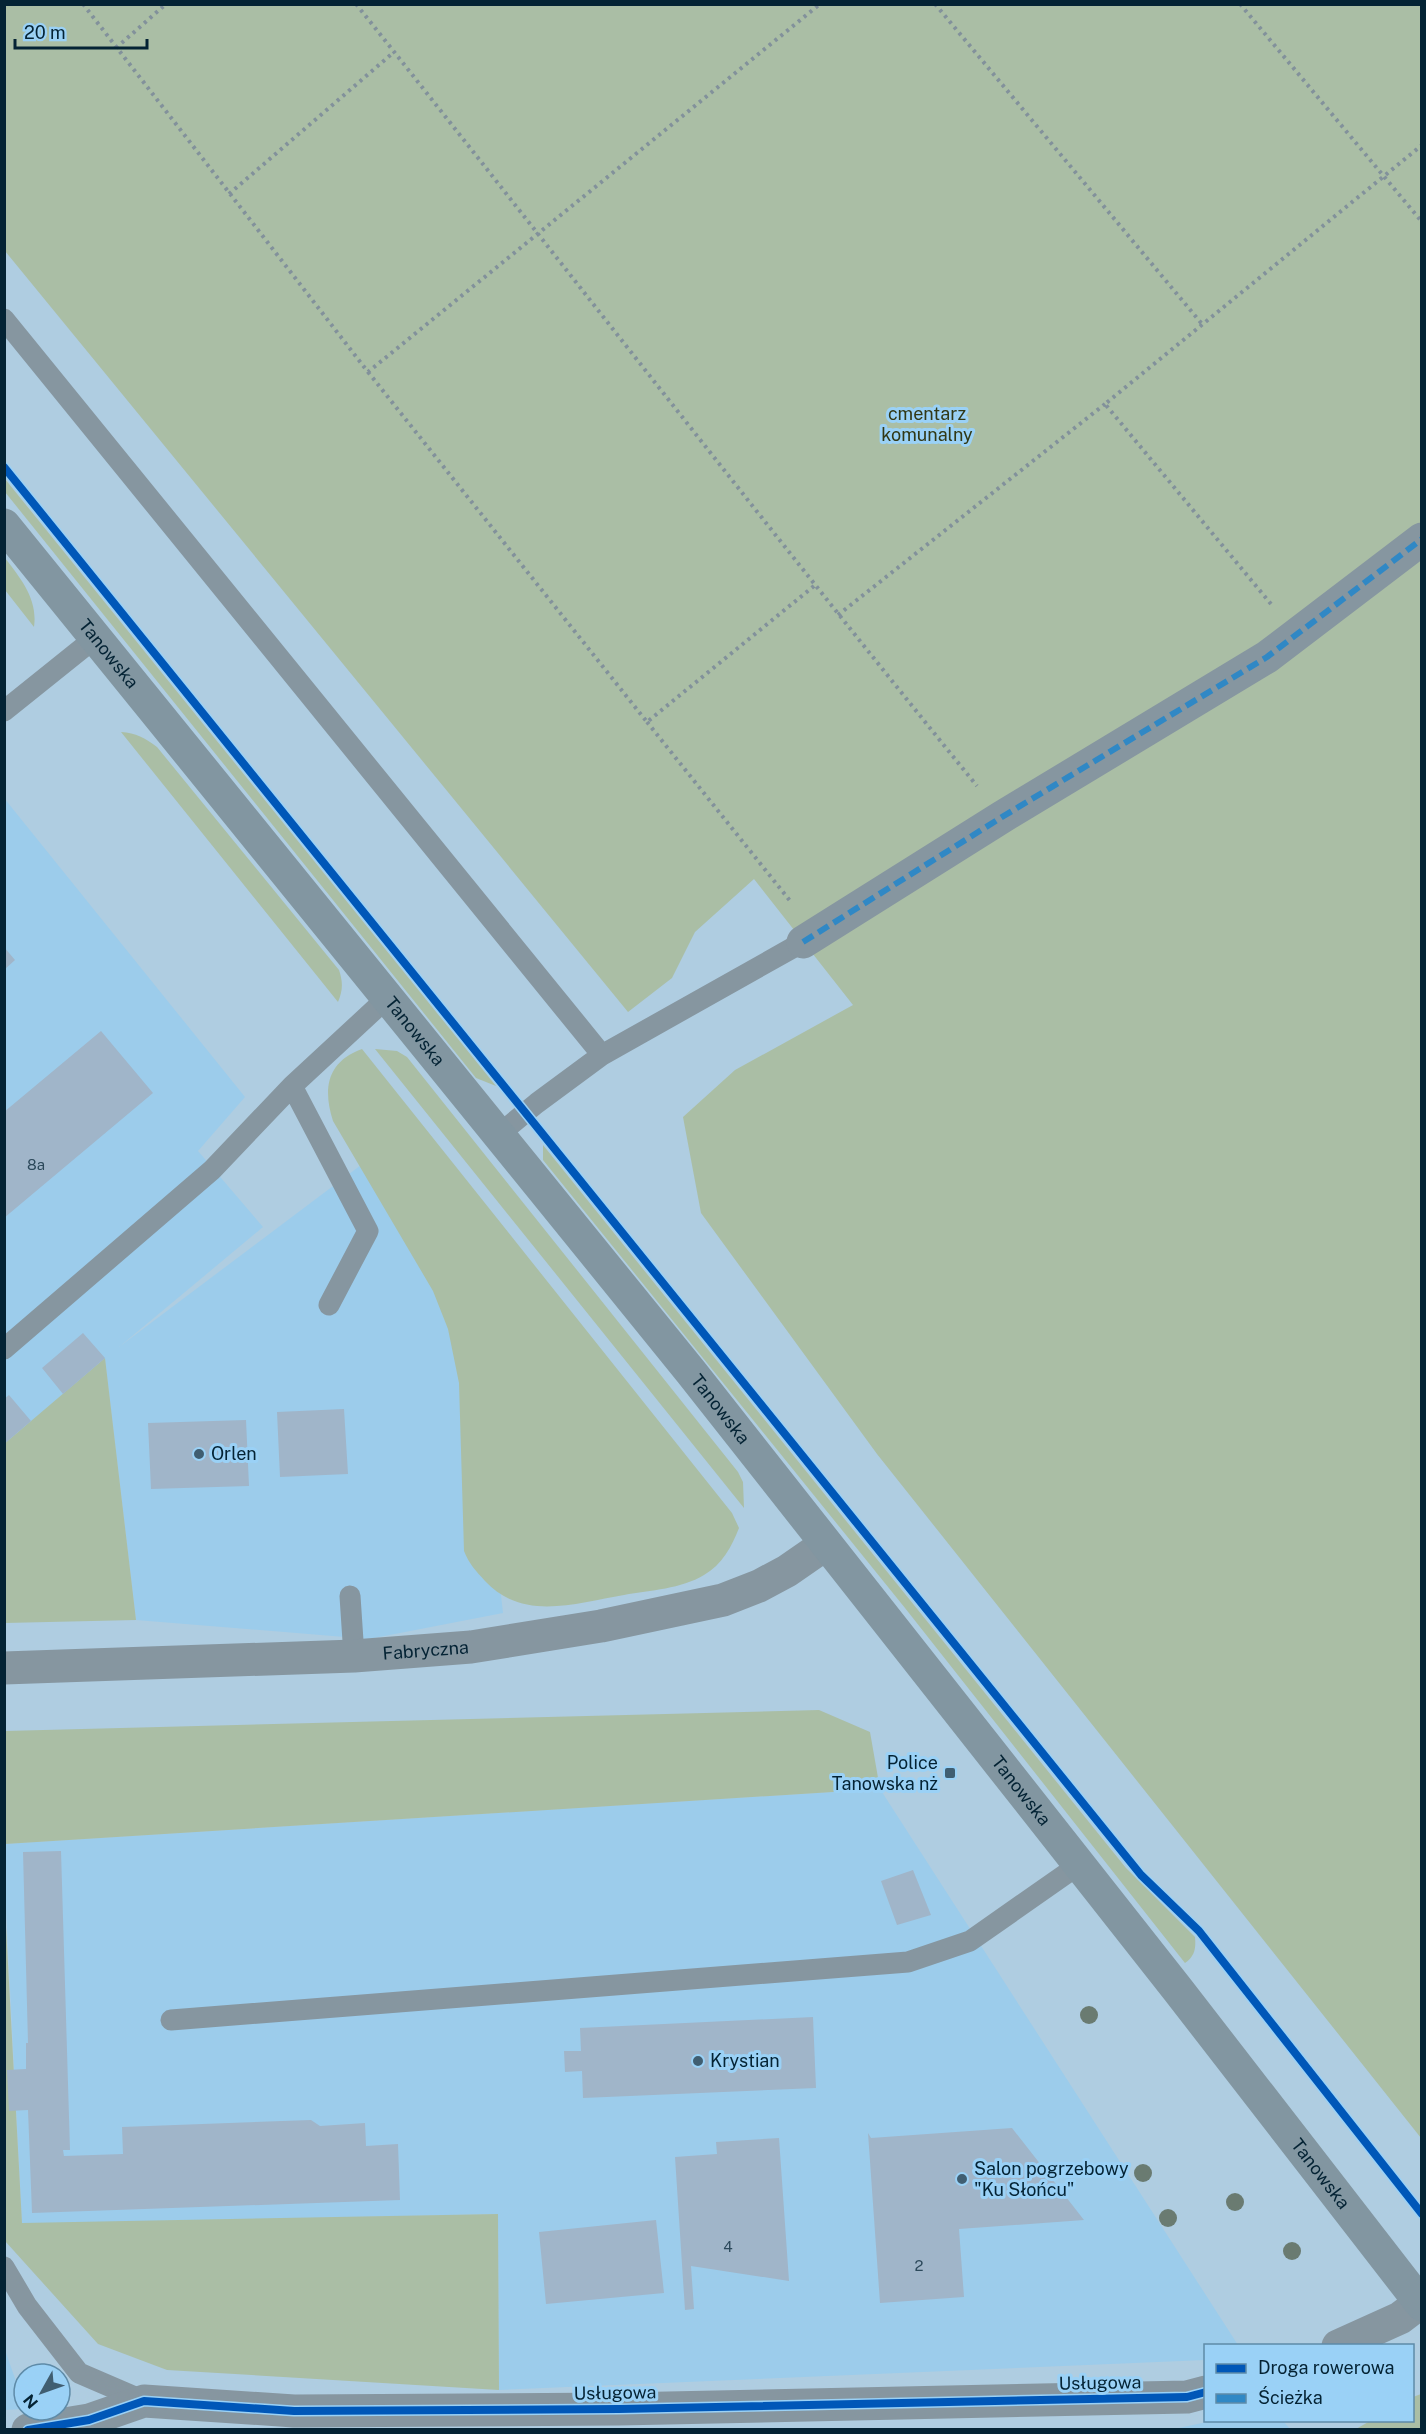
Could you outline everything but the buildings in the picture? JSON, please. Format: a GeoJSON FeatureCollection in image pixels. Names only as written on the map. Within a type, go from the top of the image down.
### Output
{"type":"FeatureCollection","features":[{"type":"Feature","properties":{"kind":"main road","name":"Tanowska"},"geometry":{"type":"LineString","coordinates":[[4,525],[497,1136],[691,1372],[1080,1864],[1421,2304]]}},
{"type":"Feature","properties":{"kind":"street"},"geometry":{"type":"LineString","coordinates":[[810,937],[1266,657],[1422,538]]}},
{"type":"Feature","properties":{"kind":"street","name":"Fabryczna"},"geometry":{"type":"LineString","coordinates":[[4,1668],[354,1656],[471,1647],[601,1626],[723,1600],[769,1581],[826,1544]]}},
{"type":"Feature","properties":{"kind":"street"},"geometry":{"type":"LineString","coordinates":[[1342,2344],[1400,2318],[1421,2304]]}},
{"type":"Feature","properties":{"kind":"street","name":"Usługowa"},"geometry":{"type":"LineString","coordinates":[[28,2430],[89,2420],[144,2401],[294,2412],[642,2408],[1187,2397],[1204,2393]]}},
{"type":"Feature","properties":{"kind":"lane"},"geometry":{"type":"LineString","coordinates":[[4,319],[602,1055]]}},
{"type":"Feature","properties":{"kind":"lane"},"geometry":{"type":"LineString","coordinates":[[4,711],[96,638]]}},
{"type":"Feature","properties":{"kind":"lane"},"geometry":{"type":"LineString","coordinates":[[497,1136],[531,1107],[602,1055],[810,937]]}},
{"type":"Feature","properties":{"kind":"lane"},"geometry":{"type":"LineString","coordinates":[[4,1349],[212,1170],[292,1086],[387,998]]}},
{"type":"Feature","properties":{"kind":"lane"},"geometry":{"type":"LineString","coordinates":[[292,1086],[368,1231],[330,1305]]}},
{"type":"Feature","properties":{"kind":"lane"},"geometry":{"type":"LineString","coordinates":[[350,1596],[354,1656]]}},
{"type":"Feature","properties":{"kind":"lane"},"geometry":{"type":"LineString","coordinates":[[171,2020],[908,1962],[970,1941],[1080,1864]]}},
{"type":"Feature","properties":{"kind":"lane"},"geometry":{"type":"LineString","coordinates":[[4,2267],[27,2306],[79,2373],[144,2401]]}},
{"type":"Feature","properties":{"kind":"path"},"geometry":{"type":"LineString","coordinates":[[83,4],[368,372],[647,722],[810,937]]}},
{"type":"Feature","properties":{"kind":"path"},"geometry":{"type":"LineString","coordinates":[[116,48],[166,4]]}},
{"type":"Feature","properties":{"kind":"path"},"geometry":{"type":"LineString","coordinates":[[356,4],[814,586],[1002,817]]}},
{"type":"Feature","properties":{"kind":"path"},"geometry":{"type":"LineString","coordinates":[[368,372],[820,4]]}},
{"type":"Feature","properties":{"kind":"path"},"geometry":{"type":"LineString","coordinates":[[936,4],[1202,324]]}},
{"type":"Feature","properties":{"kind":"path"},"geometry":{"type":"LineString","coordinates":[[1240,4],[1422,222]]}},
{"type":"Feature","properties":{"kind":"path"},"geometry":{"type":"LineString","coordinates":[[229,194],[394,52]]}},
{"type":"Feature","properties":{"kind":"path"},"geometry":{"type":"LineString","coordinates":[[838,615],[1105,404],[1422,145]]}},
{"type":"Feature","properties":{"kind":"path"},"geometry":{"type":"LineString","coordinates":[[1105,404],[1296,635]]}},
{"type":"Feature","properties":{"kind":"path"},"geometry":{"type":"LineString","coordinates":[[647,722],[814,586]]}},
{"type":"Feature","properties":{"kind":"shaded area"},"geometry":{"type":"Polygon","coordinates":[[[4,798],[245,1097],[198,1151],[263,1227],[119,1347],[365,1162],[472,1341],[503,1613],[369,1639],[136,1620],[105,1359],[5,1444],[4,798]]]}},
{"type":"Feature","properties":{"kind":"shaded area"},"geometry":{"type":"Polygon","coordinates":[[[880,1789],[1237,2344],[1204,2344],[1204,2360],[499,2390],[498,2214],[22,2224],[4,1844],[880,1789]]]}},
{"type":"Feature","properties":{"kind":"shaded area"},"geometry":{"type":"Polygon","coordinates":[[[5,2350],[12,2370],[12,2410],[5,2410],[5,2350]]]}},
{"type":"Feature","properties":{"kind":"shaded area"},"geometry":{"type":"Polygon","coordinates":[[[1207,2422],[1284,2422],[1290,2429],[1174,2429],[1207,2422]]]}},
{"type":"Feature","properties":{"kind":"green space","name":"cmentarz komunalny"},"geometry":{"type":"Polygon","coordinates":[[[4,5],[1421,5],[1421,2138],[877,1454],[701,1213],[683,1117],[735,1070],[853,1005],[754,879],[695,932],[672,978],[628,1012],[5,251],[4,5]]]}},
{"type":"Feature","properties":{"kind":"green space"},"geometry":{"type":"Polygon","coordinates":[[[5,479],[496,1086],[476,1078],[5,492],[5,479]]]}},
{"type":"Feature","properties":{"kind":"green space"},"geometry":{"type":"Polygon","coordinates":[[[5,558],[31,598],[35,617],[34,627],[5,590],[5,558]]]}},
{"type":"Feature","properties":{"kind":"green space"},"geometry":{"type":"Polygon","coordinates":[[[121,732],[140,736],[157,747],[339,970],[342,986],[338,1002],[121,732]]]}},
{"type":"Feature","properties":{"kind":"green space"},"geometry":{"type":"Polygon","coordinates":[[[362,1049],[732,1513],[739,1528],[726,1555],[710,1571],[695,1580],[676,1586],[569,1605],[533,1606],[516,1602],[500,1594],[470,1564],[464,1551],[459,1383],[448,1329],[433,1291],[333,1121],[330,1110],[328,1088],[334,1069],[341,1061],[362,1049]]]}},
{"type":"Feature","properties":{"kind":"green space"},"geometry":{"type":"Polygon","coordinates":[[[375,1049],[397,1051],[407,1057],[738,1472],[743,1482],[744,1508],[375,1049]]]}},
{"type":"Feature","properties":{"kind":"green space"},"geometry":{"type":"Polygon","coordinates":[[[543,1145],[1126,1868],[1195,1937],[1194,1951],[1185,1963],[905,1608],[543,1160],[543,1145]]]}},
{"type":"Feature","properties":{"kind":"green space"},"geometry":{"type":"Polygon","coordinates":[[[105,1358],[136,1620],[5,1623],[4,1444],[105,1358]]]}},
{"type":"Feature","properties":{"kind":"green space"},"geometry":{"type":"Polygon","coordinates":[[[819,1710],[870,1732],[880,1789],[5,1844],[5,1731],[819,1710]]]}},
{"type":"Feature","properties":{"kind":"green space"},"geometry":{"type":"Polygon","coordinates":[[[4,1890],[22,2223],[498,2214],[499,2390],[167,2370],[98,2344],[5,2241],[4,1890]]]}},
{"type":"Feature","properties":{"kind":"green space"},"geometry":{"type":"Polygon","coordinates":[[[1421,2394],[1421,2429],[1356,2429],[1368,2422],[1414,2422],[1414,2397],[1421,2394]]]}},
{"type":"Feature","properties":{"kind":"marked path"},"geometry":{"type":"LineString","coordinates":[[803,942],[1002,817],[1267,657],[1422,539]]}},
{"type":"Feature","properties":{"kind":"cycle path"},"geometry":{"type":"LineString","coordinates":[[4,467],[1141,1875],[1199,1931],[1422,2214]]}},
{"type":"Feature","properties":{"kind":"cycle path"},"geometry":{"type":"LineString","coordinates":[[28,2430],[89,2420],[144,2401],[294,2411],[619,2409],[1187,2397],[1204,2393]]}},
{"type":"Feature","properties":{"kind":"place","name":"Orlen"},"geometry":{"type":"Point","coordinates":[199,1454]}},
{"type":"Feature","properties":{"kind":"place","name":"Police Tanowska nż"},"geometry":{"type":"Point","coordinates":[950,1773]}},
{"type":"Feature","properties":{"kind":"place","name":"Krystian"},"geometry":{"type":"Point","coordinates":[698,2061]}},
{"type":"Feature","properties":{"kind":"place","name":"Salon pogrzebowy \"Ku Słońcu\""},"geometry":{"type":"Point","coordinates":[962,2179]}}]}
